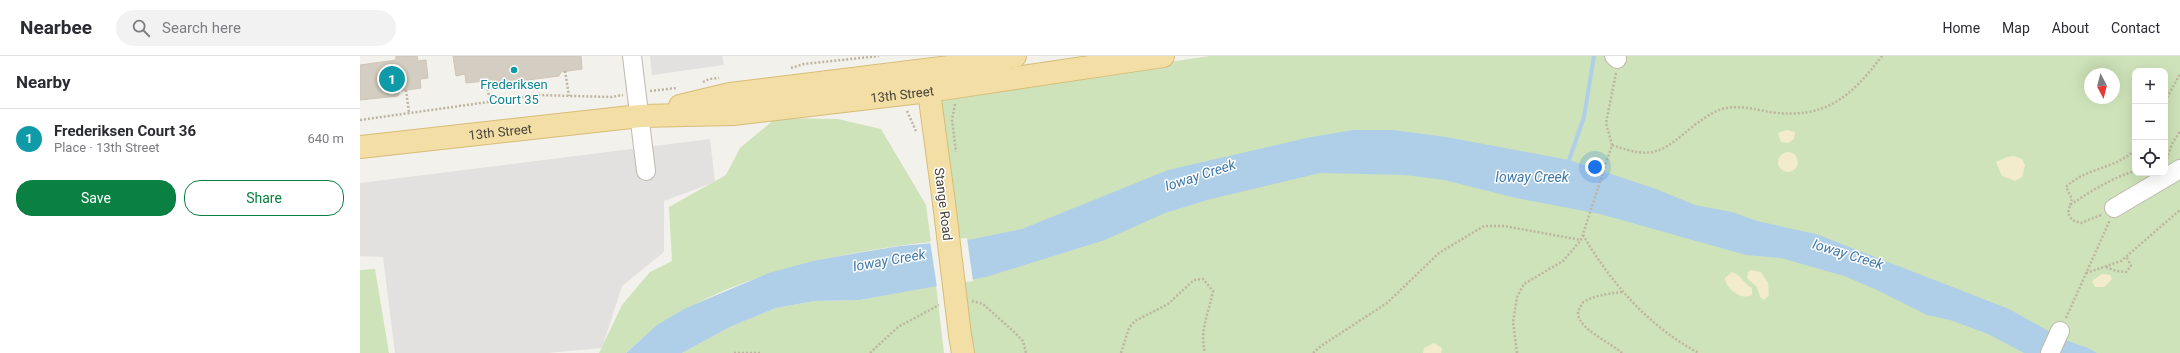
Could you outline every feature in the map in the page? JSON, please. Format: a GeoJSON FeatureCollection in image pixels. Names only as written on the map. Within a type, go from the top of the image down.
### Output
{"type":"FeatureCollection","features":[{"type":"Feature","properties":{"kind":"main road","name":"13th Street"},"geometry":{"type":"LineString","coordinates":[[640,116],[730,94],[925,63],[1015,56]]}},
{"type":"Feature","properties":{"kind":"main road","name":"13th Street"},"geometry":{"type":"LineString","coordinates":[[360,147],[640,116],[733,114],[929,91],[1162,56]]}},
{"type":"Feature","properties":{"kind":"main road","name":"Stange Road"},"geometry":{"type":"LineString","coordinates":[[925,63],[962,344]]}},
{"type":"Feature","properties":{"kind":"lane"},"geometry":{"type":"LineString","coordinates":[[632,56],[646,171]]}},
{"type":"Feature","properties":{"kind":"lane"},"geometry":{"type":"LineString","coordinates":[[2114,208],[2176,171]]}},
{"type":"Feature","properties":{"kind":"lane"},"geometry":{"type":"LineString","coordinates":[[2050,353],[2060,331]]}},
{"type":"Feature","properties":{"kind":"path"},"geometry":{"type":"LineString","coordinates":[[1612,145],[1626,150],[1647,154],[1659,152],[1670,146],[1705,117],[1719,110],[1735,107],[1794,114],[1819,110],[1846,97],[1863,82],[1882,56]]}},
{"type":"Feature","properties":{"kind":"path"},"geometry":{"type":"LineString","coordinates":[[1517,353],[1513,322],[1517,297],[1524,284],[1563,261],[1581,240],[1583,235],[1612,145],[1606,123],[1615,58]]}},
{"type":"Feature","properties":{"kind":"path"},"geometry":{"type":"LineString","coordinates":[[565,71],[569,96]]}},
{"type":"Feature","properties":{"kind":"path"},"geometry":{"type":"LineString","coordinates":[[2168,96],[2180,74]]}},
{"type":"Feature","properties":{"kind":"path"},"geometry":{"type":"LineString","coordinates":[[487,85],[490,102]]}},
{"type":"Feature","properties":{"kind":"path"},"geometry":{"type":"LineString","coordinates":[[406,90],[409,113]]}},
{"type":"Feature","properties":{"kind":"path"},"geometry":{"type":"LineString","coordinates":[[954,98],[952,120],[956,156]]}},
{"type":"Feature","properties":{"kind":"path"},"geometry":{"type":"LineString","coordinates":[[2176,171],[2167,160],[2172,144],[2180,131]]}},
{"type":"Feature","properties":{"kind":"path"},"geometry":{"type":"LineString","coordinates":[[2114,208],[2081,222],[2072,220],[2068,213],[2072,199],[2066,187],[2072,181],[2084,174],[2101,170],[2132,152]]}},
{"type":"Feature","properties":{"kind":"path"},"geometry":{"type":"LineString","coordinates":[[2070,205],[2106,184],[2132,172]]}},
{"type":"Feature","properties":{"kind":"path"},"geometry":{"type":"LineString","coordinates":[[2060,331],[2109,224],[2114,208]]}},
{"type":"Feature","properties":{"kind":"path"},"geometry":{"type":"LineString","coordinates":[[2086,273],[2121,261],[2126,256],[2134,252],[2180,210]]}},
{"type":"Feature","properties":{"kind":"path"},"geometry":{"type":"LineString","coordinates":[[1313,353],[1321,346],[1387,303],[1439,253],[1484,226],[1504,226],[1581,240]]}},
{"type":"Feature","properties":{"kind":"path"},"geometry":{"type":"LineString","coordinates":[[1583,235],[1596,257],[1622,292],[1677,341],[1699,353]]}},
{"type":"Feature","properties":{"kind":"path"},"geometry":{"type":"LineString","coordinates":[[2105,267],[2116,271],[2126,272],[2131,266],[2126,256]]}},
{"type":"Feature","properties":{"kind":"path"},"geometry":{"type":"LineString","coordinates":[[1121,353],[1129,328],[1135,321],[1168,304],[1194,280],[1203,279],[1213,291],[1204,324],[1203,335],[1205,353]]}},
{"type":"Feature","properties":{"kind":"path"},"geometry":{"type":"LineString","coordinates":[[1622,292],[1600,294],[1590,298],[1583,302],[1578,315],[1580,320],[1589,330],[1622,353]]}},
{"type":"Feature","properties":{"kind":"path"},"geometry":{"type":"LineString","coordinates":[[734,353],[760,353]]}},
{"type":"Feature","properties":{"kind":"green space"},"geometry":{"type":"Polygon","coordinates":[[[1209,56],[2180,56],[2180,353],[963,353],[929,91],[1045,81],[1209,56]]]}},
{"type":"Feature","properties":{"kind":"green space"},"geometry":{"type":"Polygon","coordinates":[[[776,118],[838,119],[881,129],[926,205],[931,242],[851,254],[768,274],[728,289],[691,306],[656,328],[626,353],[599,353],[622,305],[650,272],[672,261],[669,207],[726,175],[740,148],[776,118]]]}},
{"type":"Feature","properties":{"kind":"green space"},"geometry":{"type":"Polygon","coordinates":[[[375,269],[389,353],[360,353],[360,270],[375,269]]]}},
{"type":"Feature","properties":{"kind":"green space"},"geometry":{"type":"Polygon","coordinates":[[[936,285],[944,353],[682,353],[732,326],[776,308],[815,301],[860,300],[936,285]]]}},
{"type":"Feature","properties":{"kind":"sand"},"geometry":{"type":"Polygon","coordinates":[[[1787,130],[1795,132],[1794,139],[1788,143],[1781,142],[1778,133],[1787,130]]]}},
{"type":"Feature","properties":{"kind":"sand"},"geometry":{"type":"Polygon","coordinates":[[[1788,152],[1795,155],[1798,162],[1795,169],[1788,172],[1781,169],[1778,162],[1781,155],[1788,152]]]}},
{"type":"Feature","properties":{"kind":"sand"},"geometry":{"type":"Polygon","coordinates":[[[2014,156],[2022,159],[2025,165],[2022,177],[2015,181],[2002,176],[1996,162],[2007,157],[2014,156]]]}},
{"type":"Feature","properties":{"kind":"sand"},"geometry":{"type":"Polygon","coordinates":[[[1751,270],[1761,272],[1768,283],[1769,295],[1764,300],[1760,297],[1757,287],[1747,278],[1748,272],[1751,270]]]}},
{"type":"Feature","properties":{"kind":"sand"},"geometry":{"type":"Polygon","coordinates":[[[1732,272],[1738,275],[1752,288],[1752,295],[1739,295],[1731,290],[1725,278],[1732,272]]]}},
{"type":"Feature","properties":{"kind":"sand"},"geometry":{"type":"Polygon","coordinates":[[[2102,274],[2110,275],[2112,279],[2104,287],[2095,287],[2092,281],[2102,274]]]}},
{"type":"Feature","properties":{"kind":"sand"},"geometry":{"type":"Polygon","coordinates":[[[1434,343],[1442,348],[1441,353],[1423,353],[1424,348],[1434,343]]]}},
{"type":"Feature","properties":{"kind":"shaded area"},"geometry":{"type":"Polygon","coordinates":[[[650,56],[722,56],[724,65],[652,75],[650,56]]]}},
{"type":"Feature","properties":{"kind":"shaded area"},"geometry":{"type":"Polygon","coordinates":[[[710,139],[715,182],[664,201],[664,252],[622,286],[602,348],[548,353],[395,353],[383,257],[360,256],[360,183],[710,139]]]}},
{"type":"Feature","properties":{"kind":"water","name":"Ioway Creek"},"geometry":{"type":"Polygon","coordinates":[[[1353,130],[1393,130],[1446,137],[1569,160],[1656,189],[1695,205],[1732,212],[1757,221],[1816,234],[2009,309],[2063,339],[2097,353],[2024,353],[1988,334],[1950,320],[1927,315],[1875,289],[1844,276],[1781,258],[1746,255],[1600,214],[1516,198],[1444,180],[1405,175],[1320,173],[1211,199],[1165,213],[1105,240],[986,277],[860,300],[815,301],[776,308],[732,326],[682,353],[626,353],[657,325],[686,308],[769,273],[813,261],[857,253],[900,246],[968,240],[1022,229],[1168,170],[1311,137],[1353,130]]]}},
{"type":"Feature","properties":{"kind":"pier"},"geometry":{"type":"Polygon","coordinates":[[[967,238],[973,281],[937,287],[930,241],[967,238]]]}},
{"type":"Feature","properties":{"kind":"building"},"geometry":{"type":"Polygon","coordinates":[[[396,56],[417,56],[418,61],[426,60],[428,78],[420,79],[421,88],[400,91],[398,96],[360,100],[360,65],[396,60],[396,56]]]}},
{"type":"Feature","properties":{"kind":"building","name":"Frederiksen Court 35"},"geometry":{"type":"Polygon","coordinates":[[[453,56],[581,56],[582,69],[561,72],[559,76],[497,84],[487,85],[485,81],[466,83],[465,74],[456,76],[453,56]]]}},
{"type":"Feature","properties":{"kind":"waterway"},"geometry":{"type":"LineString","coordinates":[[1567,166],[1584,117],[1594,56]]}},
{"type":"Feature","properties":{"kind":"place","name":"Frederiksen Court 35"},"geometry":{"type":"Point","coordinates":[514,70]}},
{"type":"Feature","properties":{"kind":"place","name":"Frederiksen Court 36"},"geometry":{"type":"Point","coordinates":[392,79]}}]}
